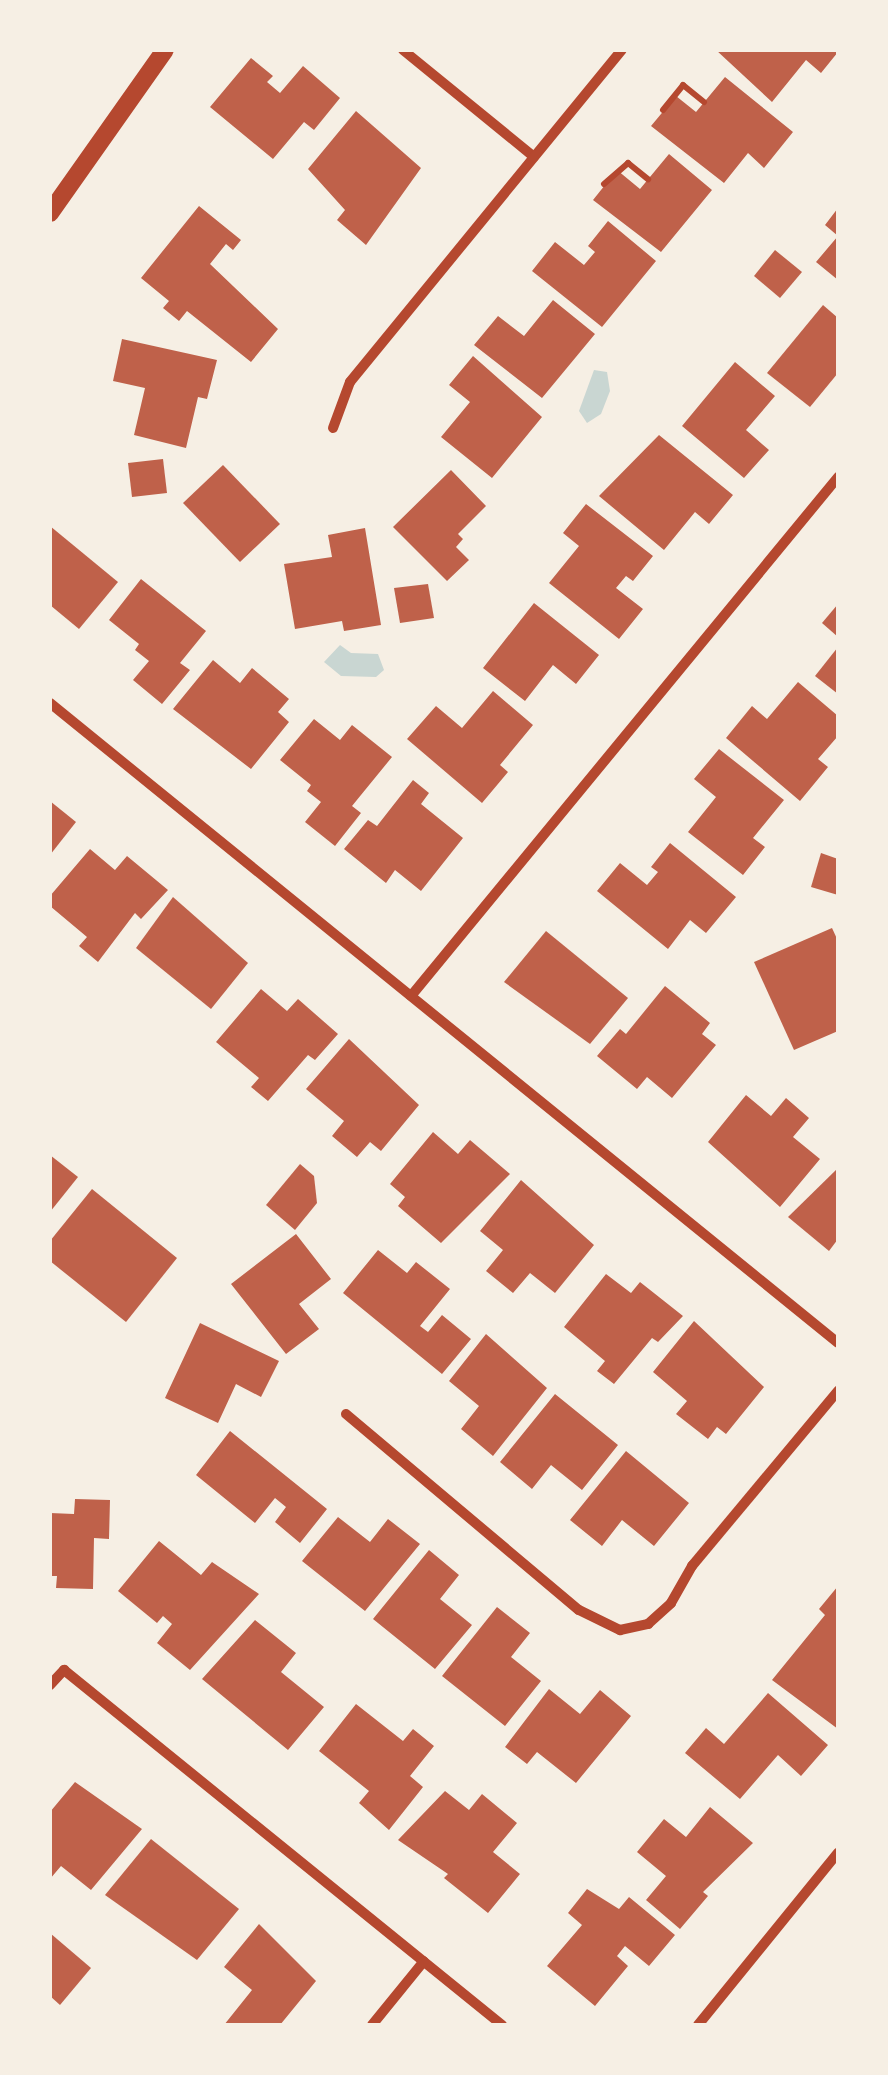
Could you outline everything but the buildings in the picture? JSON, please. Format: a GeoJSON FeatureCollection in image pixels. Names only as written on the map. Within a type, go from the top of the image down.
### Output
{"type":"FeatureCollection","features":[{"type":"Feature","properties":{"kind":"street"},"geometry":{"type":"LineString","coordinates":[[50,213],[164,50]]}},
{"type":"Feature","properties":{"kind":"street"},"geometry":{"type":"LineString","coordinates":[[404,50],[534,157]]}},
{"type":"Feature","properties":{"kind":"street"},"geometry":{"type":"LineString","coordinates":[[333,428],[350,382],[622,50]]}},
{"type":"Feature","properties":{"kind":"street"},"geometry":{"type":"LineString","coordinates":[[410,996],[838,478]]}},
{"type":"Feature","properties":{"kind":"street"},"geometry":{"type":"LineString","coordinates":[[50,702],[838,1343]]}},
{"type":"Feature","properties":{"kind":"street"},"geometry":{"type":"LineString","coordinates":[[346,1414],[579,1610],[620,1630],[648,1624],[671,1604],[692,1566],[838,1390]]}},
{"type":"Feature","properties":{"kind":"street"},"geometry":{"type":"LineString","coordinates":[[50,1685],[64,1670],[502,2025]]}},
{"type":"Feature","properties":{"kind":"street"},"geometry":{"type":"LineString","coordinates":[[698,2025],[838,1853]]}},
{"type":"Feature","properties":{"kind":"street"},"geometry":{"type":"LineString","coordinates":[[372,2025],[424,1961]]}},
{"type":"Feature","properties":{"kind":"path"},"geometry":{"type":"LineString","coordinates":[[663,110],[683,85],[704,102]]}},
{"type":"Feature","properties":{"kind":"path"},"geometry":{"type":"LineString","coordinates":[[604,184],[628,163],[648,180]]}},
{"type":"Feature","properties":{"kind":"shaded area"},"geometry":{"type":"Polygon","coordinates":[[[594,370],[607,372],[610,391],[601,414],[587,423],[579,411],[594,370]]]}},
{"type":"Feature","properties":{"kind":"shaded area"},"geometry":{"type":"Polygon","coordinates":[[[340,645],[351,653],[378,654],[384,670],[376,677],[341,676],[324,662],[340,645]]]}}]}
